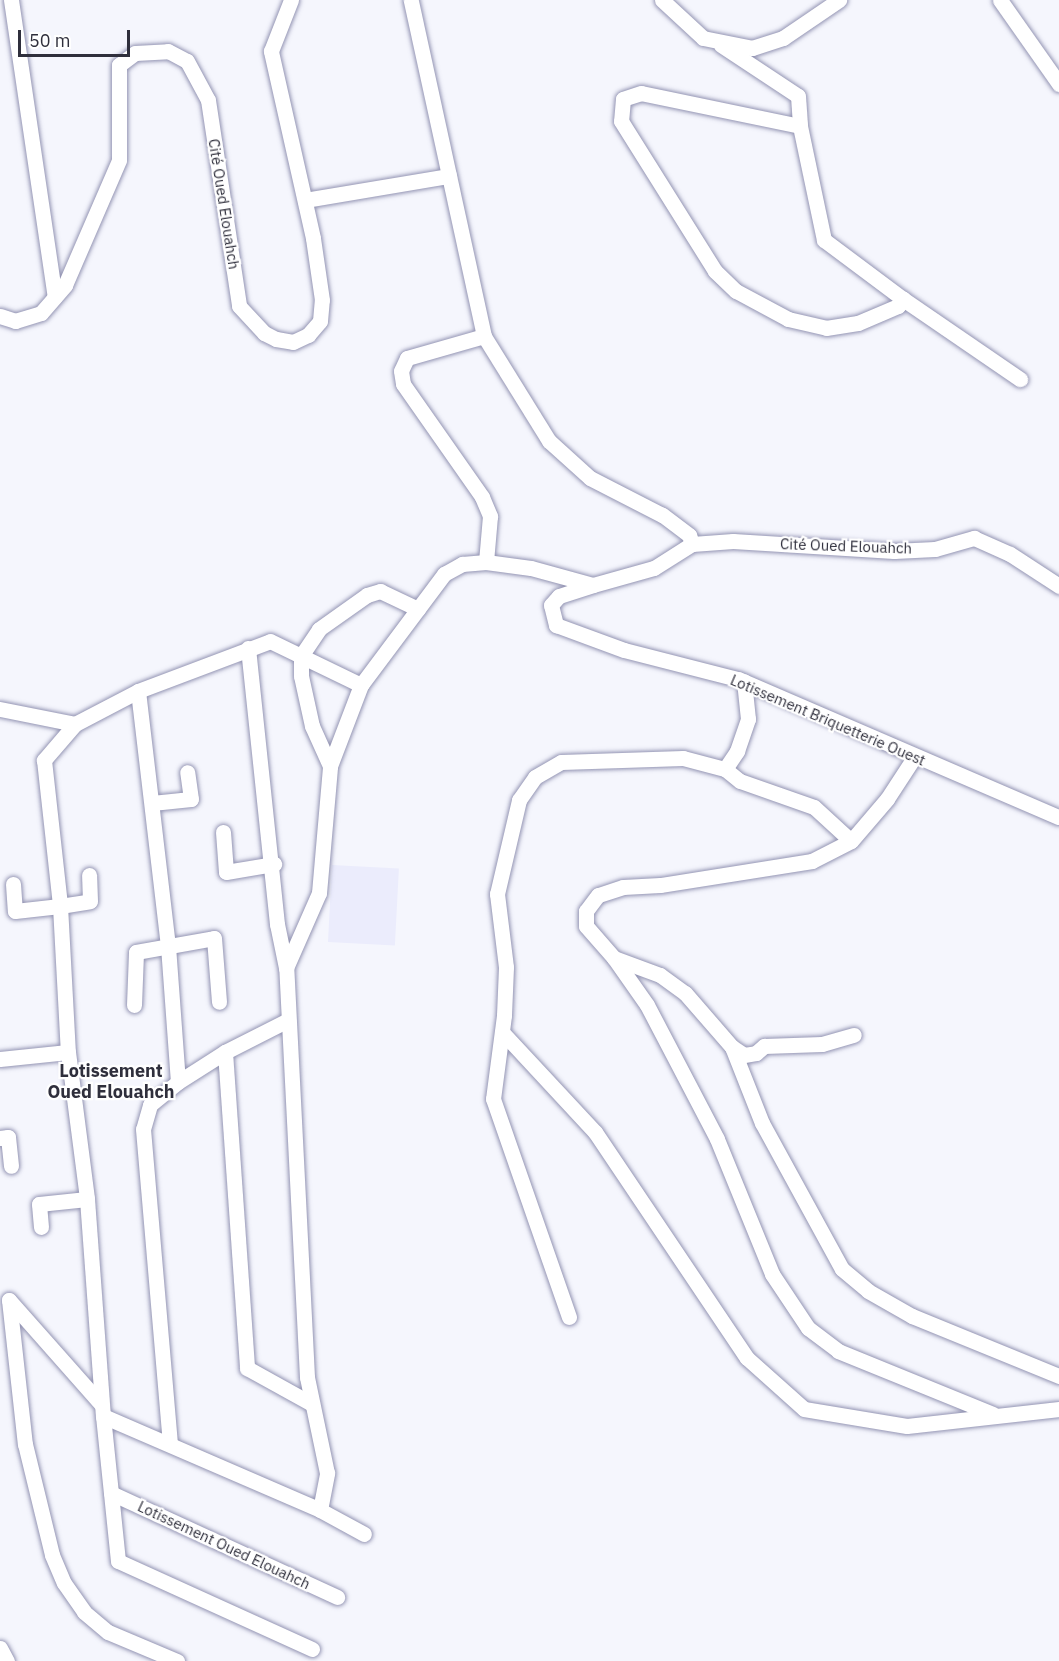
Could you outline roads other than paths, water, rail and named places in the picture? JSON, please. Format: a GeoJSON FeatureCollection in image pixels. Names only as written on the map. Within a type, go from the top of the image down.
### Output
{"type":"FeatureCollection","features":[{"type":"Feature","properties":{"kind":"street"},"geometry":{"type":"LineString","coordinates":[[11,0],[55,297]]}},
{"type":"Feature","properties":{"kind":"street","name":"Cité Oued Elouahch"},"geometry":{"type":"LineString","coordinates":[[0,316],[15,321],[41,313],[64,285],[119,160],[116,82],[119,65],[135,53],[168,51],[187,61],[208,100],[239,306],[264,333],[276,339],[300,338],[320,321],[322,300],[305,200],[271,51],[291,0]]}},
{"type":"Feature","properties":{"kind":"street"},"geometry":{"type":"LineString","coordinates":[[411,0],[483,336],[549,441],[590,478],[662,515],[689,535],[692,544]]}},
{"type":"Feature","properties":{"kind":"street"},"geometry":{"type":"LineString","coordinates":[[662,0],[689,28],[721,45],[798,96],[800,126],[824,240],[903,299],[1020,379]]}},
{"type":"Feature","properties":{"kind":"street"},"geometry":{"type":"LineString","coordinates":[[721,45],[752,48],[783,38],[839,0]]}},
{"type":"Feature","properties":{"kind":"street"},"geometry":{"type":"LineString","coordinates":[[1000,0],[1059,84]]}},
{"type":"Feature","properties":{"kind":"street"},"geometry":{"type":"LineString","coordinates":[[800,126],[641,93],[623,99],[621,121],[716,271],[736,291],[788,319],[826,328],[858,323],[898,306],[903,299]]}},
{"type":"Feature","properties":{"kind":"street"},"geometry":{"type":"LineString","coordinates":[[305,200],[449,176]]}},
{"type":"Feature","properties":{"kind":"street"},"geometry":{"type":"LineString","coordinates":[[483,336],[406,358],[401,371],[403,384],[482,497],[490,516],[486,562]]}},
{"type":"Feature","properties":{"kind":"street","name":"Cité Oued Elouahch"},"geometry":{"type":"LineString","coordinates":[[593,585],[654,568],[692,544],[733,541],[894,551],[935,549],[974,538],[1010,554],[1059,586]]}},
{"type":"Feature","properties":{"kind":"street"},"geometry":{"type":"LineString","coordinates":[[286,968],[319,893],[330,766],[365,678],[444,574],[462,564],[486,562],[531,568],[593,585]]}},
{"type":"Feature","properties":{"kind":"street","name":"Lotissement Briquetterie Ouest"},"geometry":{"type":"LineString","coordinates":[[593,585],[558,596],[551,605],[556,625],[624,650],[744,681],[1059,817]]}},
{"type":"Feature","properties":{"kind":"street"},"geometry":{"type":"LineString","coordinates":[[330,766],[312,726],[301,676],[302,656],[319,628],[367,595],[380,591],[394,595],[418,609]]}},
{"type":"Feature","properties":{"kind":"street"},"geometry":{"type":"LineString","coordinates":[[312,1648],[118,1561],[102,1410],[87,1199],[68,1052],[60,906],[44,760],[75,724],[138,691],[270,641],[302,656],[365,678]]}},
{"type":"Feature","properties":{"kind":"street"},"geometry":{"type":"LineString","coordinates":[[248,648],[274,864],[277,924],[286,968],[307,1377],[327,1473],[320,1510]]}},
{"type":"Feature","properties":{"kind":"street"},"geometry":{"type":"LineString","coordinates":[[725,769],[737,751],[748,719],[744,681]]}},
{"type":"Feature","properties":{"kind":"street"},"geometry":{"type":"LineString","coordinates":[[138,691],[168,945],[178,1082]]}},
{"type":"Feature","properties":{"kind":"street"},"geometry":{"type":"LineString","coordinates":[[0,709],[75,724]]}},
{"type":"Feature","properties":{"kind":"street"},"geometry":{"type":"LineString","coordinates":[[915,756],[887,800],[851,841],[812,861],[660,885],[623,887],[598,894],[586,911],[586,927],[614,958],[647,1005],[717,1139],[772,1274],[808,1328],[837,1351],[993,1414]]}},
{"type":"Feature","properties":{"kind":"street"},"geometry":{"type":"LineString","coordinates":[[569,1317],[493,1100],[502,1032],[506,967],[497,894],[519,800],[535,777],[561,762],[683,758],[725,769],[740,781],[814,807],[851,841]]}},
{"type":"Feature","properties":{"kind":"street"},"geometry":{"type":"LineString","coordinates":[[152,802],[191,799],[187,772]]}},
{"type":"Feature","properties":{"kind":"street"},"geometry":{"type":"LineString","coordinates":[[223,832],[226,872],[274,864]]}},
{"type":"Feature","properties":{"kind":"street"},"geometry":{"type":"LineString","coordinates":[[13,884],[15,911],[60,906],[90,901],[89,875]]}},
{"type":"Feature","properties":{"kind":"street"},"geometry":{"type":"LineString","coordinates":[[134,1005],[136,952],[214,938],[219,1002]]}},
{"type":"Feature","properties":{"kind":"street"},"geometry":{"type":"LineString","coordinates":[[614,958],[660,975],[685,993],[732,1047],[744,1055],[756,1053],[764,1046],[822,1044],[854,1035]]}},
{"type":"Feature","properties":{"kind":"street"},"geometry":{"type":"LineString","coordinates":[[170,1444],[143,1129],[150,1106],[178,1082],[225,1052],[288,1020]]}},
{"type":"Feature","properties":{"kind":"street"},"geometry":{"type":"LineString","coordinates":[[502,1032],[595,1132],[747,1358],[804,1409],[907,1426],[993,1414],[1059,1409]]}},
{"type":"Feature","properties":{"kind":"street"},"geometry":{"type":"LineString","coordinates":[[732,1047],[762,1123],[842,1269],[868,1291],[912,1316],[1059,1376]]}},
{"type":"Feature","properties":{"kind":"street"},"geometry":{"type":"LineString","coordinates":[[0,1059],[68,1052]]}},
{"type":"Feature","properties":{"kind":"street"},"geometry":{"type":"LineString","coordinates":[[225,1052],[247,1368],[312,1404]]}},
{"type":"Feature","properties":{"kind":"street"},"geometry":{"type":"LineString","coordinates":[[0,1138],[8,1137],[11,1166]]}},
{"type":"Feature","properties":{"kind":"street"},"geometry":{"type":"LineString","coordinates":[[41,1227],[39,1204],[87,1199]]}},
{"type":"Feature","properties":{"kind":"street"},"geometry":{"type":"LineString","coordinates":[[4,1297],[102,1410],[170,1444],[320,1510],[364,1534]]}},
{"type":"Feature","properties":{"kind":"street"},"geometry":{"type":"LineString","coordinates":[[4,1297],[25,1444],[52,1555],[64,1583],[84,1612],[108,1632],[177,1661]]}},
{"type":"Feature","properties":{"kind":"street","name":"Lotissement Oued Elouahch"},"geometry":{"type":"LineString","coordinates":[[111,1493],[337,1597]]}},
{"type":"Feature","properties":{"kind":"street"},"geometry":{"type":"LineString","coordinates":[[0,1648],[7,1661]]}},
{"type":"Feature","properties":{"kind":"district","name":"Lotissement Oued Elouahch"},"geometry":{"type":"Point","coordinates":[111,1082]}}]}
